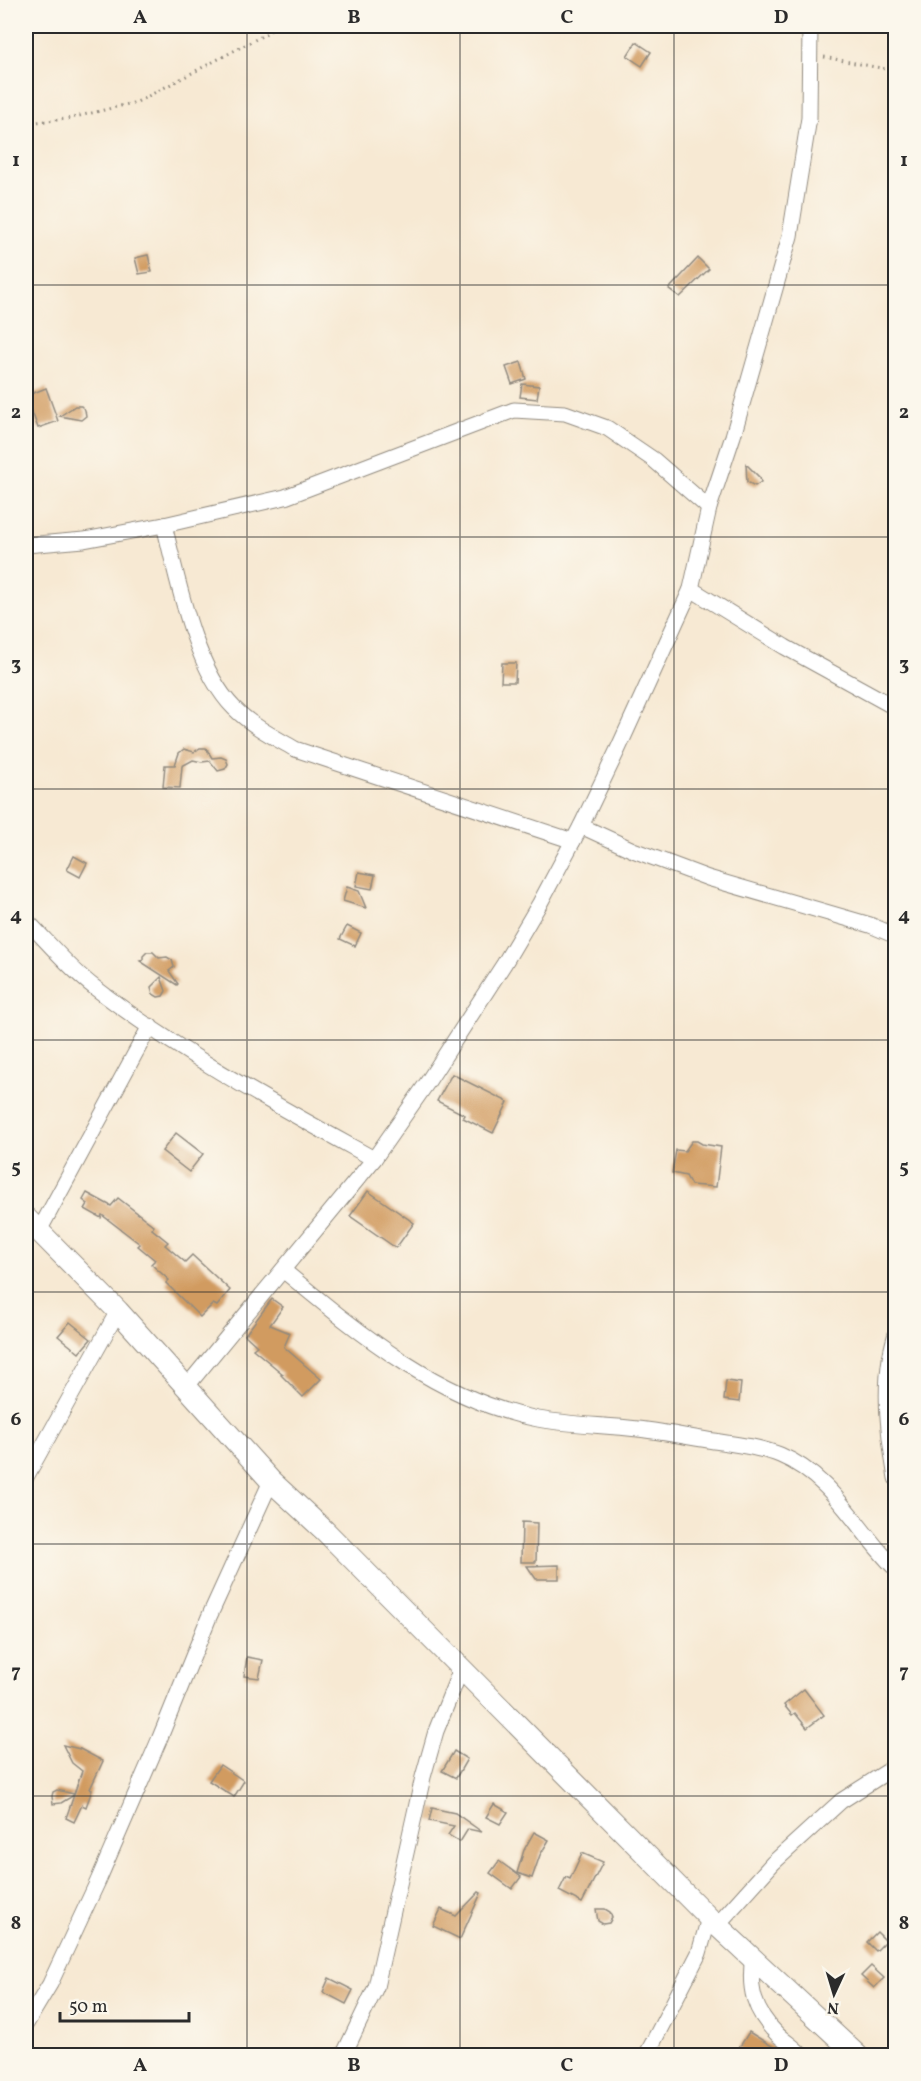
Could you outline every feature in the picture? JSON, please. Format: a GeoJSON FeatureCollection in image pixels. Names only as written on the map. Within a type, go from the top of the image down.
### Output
{"type":"FeatureCollection","features":[{"type":"Feature","properties":{"kind":"main road"},"geometry":{"type":"LineString","coordinates":[[32,1224],[118,1311],[271,1481],[325,1531],[713,1921],[858,2055]]}},
{"type":"Feature","properties":{"kind":"street"},"geometry":{"type":"LineString","coordinates":[[187,1386],[374,1159],[427,1083],[504,964],[581,826],[691,590],[709,508],[734,436],[790,236],[809,118],[810,26]]}},
{"type":"Feature","properties":{"kind":"street"},"geometry":{"type":"LineString","coordinates":[[26,545],[84,540],[164,525],[285,497],[514,410],[565,413],[607,428],[654,460],[709,508]]}},
{"type":"Feature","properties":{"kind":"street"},"geometry":{"type":"LineString","coordinates":[[164,525],[185,605],[208,674],[234,708],[261,730],[296,749],[573,841]]}},
{"type":"Feature","properties":{"kind":"street"},"geometry":{"type":"LineString","coordinates":[[691,590],[785,647],[896,708]]}},
{"type":"Feature","properties":{"kind":"street"},"geometry":{"type":"LineString","coordinates":[[581,826],[633,850],[708,878],[870,925],[896,936]]}},
{"type":"Feature","properties":{"kind":"street"},"geometry":{"type":"LineString","coordinates":[[26,920],[92,986],[150,1026],[217,1071],[374,1159]]}},
{"type":"Feature","properties":{"kind":"street"},"geometry":{"type":"LineString","coordinates":[[32,1224],[150,1026]]}},
{"type":"Feature","properties":{"kind":"street"},"geometry":{"type":"LineString","coordinates":[[283,1270],[380,1348],[431,1378],[490,1407],[539,1419],[641,1429],[733,1444],[780,1455],[814,1476],[838,1499],[896,1569]]}},
{"type":"Feature","properties":{"kind":"street"},"geometry":{"type":"LineString","coordinates":[[26,1478],[118,1311]]}},
{"type":"Feature","properties":{"kind":"street"},"geometry":{"type":"LineString","coordinates":[[896,1334],[890,1350],[886,1398],[896,1478]]}},
{"type":"Feature","properties":{"kind":"street"},"geometry":{"type":"LineString","coordinates":[[26,2024],[50,1984],[98,1881],[209,1617],[271,1481]]}},
{"type":"Feature","properties":{"kind":"street"},"geometry":{"type":"LineString","coordinates":[[343,2055],[375,1987],[423,1777],[436,1731],[461,1669]]}},
{"type":"Feature","properties":{"kind":"street"},"geometry":{"type":"LineString","coordinates":[[646,2055],[713,1921],[841,1801],[896,1766]]}},
{"type":"Feature","properties":{"kind":"street"},"geometry":{"type":"LineString","coordinates":[[753,1957],[751,1979],[755,2006],[777,2034],[802,2055]]}},
{"type":"Feature","properties":{"kind":"path"},"geometry":{"type":"LineString","coordinates":[[26,123],[67,119],[137,102],[278,26]]}},
{"type":"Feature","properties":{"kind":"path"},"geometry":{"type":"LineString","coordinates":[[811,54],[896,71]]}},
{"type":"Feature","properties":{"kind":"building"},"geometry":{"type":"Polygon","coordinates":[[[636,42],[651,52],[642,66],[627,56],[636,42]]]}},
{"type":"Feature","properties":{"kind":"building"},"geometry":{"type":"Polygon","coordinates":[[[148,255],[152,272],[139,274],[135,258],[148,255]]]}},
{"type":"Feature","properties":{"kind":"building"},"geometry":{"type":"Polygon","coordinates":[[[698,258],[709,269],[680,297],[669,289],[698,258]]]}},
{"type":"Feature","properties":{"kind":"building"},"geometry":{"type":"Polygon","coordinates":[[[521,362],[526,379],[512,384],[506,367],[521,362]]]}},
{"type":"Feature","properties":{"kind":"building"},"geometry":{"type":"Polygon","coordinates":[[[522,384],[539,386],[537,399],[520,397],[522,384]]]}},
{"type":"Feature","properties":{"kind":"building"},"geometry":{"type":"Polygon","coordinates":[[[46,388],[58,421],[38,428],[26,396],[46,388]]]}},
{"type":"Feature","properties":{"kind":"building"},"geometry":{"type":"Polygon","coordinates":[[[75,406],[81,406],[85,410],[86,416],[81,420],[60,416],[75,406]]]}},
{"type":"Feature","properties":{"kind":"building"},"geometry":{"type":"Polygon","coordinates":[[[746,464],[760,478],[761,482],[755,486],[747,482],[746,464]]]}},
{"type":"Feature","properties":{"kind":"building"},"geometry":{"type":"Polygon","coordinates":[[[502,663],[516,663],[515,682],[501,682],[502,663]]]}},
{"type":"Feature","properties":{"kind":"building"},"geometry":{"type":"Polygon","coordinates":[[[200,748],[206,748],[212,758],[226,759],[228,764],[225,769],[218,771],[210,761],[193,760],[182,766],[180,788],[163,787],[165,765],[175,765],[179,753],[184,749],[194,752],[200,748]]]}},
{"type":"Feature","properties":{"kind":"building"},"geometry":{"type":"Polygon","coordinates":[[[74,856],[87,863],[80,877],[67,870],[74,856]]]}},
{"type":"Feature","properties":{"kind":"building"},"geometry":{"type":"Polygon","coordinates":[[[359,872],[375,875],[372,889],[356,886],[359,872]]]}},
{"type":"Feature","properties":{"kind":"building"},"geometry":{"type":"Polygon","coordinates":[[[347,887],[359,891],[366,908],[343,901],[347,887]]]}},
{"type":"Feature","properties":{"kind":"building"},"geometry":{"type":"Polygon","coordinates":[[[347,926],[361,933],[355,946],[340,939],[347,926]]]}},
{"type":"Feature","properties":{"kind":"building"},"geometry":{"type":"Polygon","coordinates":[[[147,952],[153,952],[159,958],[167,957],[172,960],[174,967],[169,971],[177,985],[140,961],[147,952]]]}},
{"type":"Feature","properties":{"kind":"building"},"geometry":{"type":"Polygon","coordinates":[[[161,977],[166,991],[163,996],[158,997],[153,994],[151,987],[161,977]]]}},
{"type":"Feature","properties":{"kind":"building"},"geometry":{"type":"Polygon","coordinates":[[[452,1074],[508,1102],[493,1133],[463,1118],[465,1115],[437,1101],[452,1074]]]}},
{"type":"Feature","properties":{"kind":"building"},"geometry":{"type":"Polygon","coordinates":[[[176,1133],[203,1154],[189,1172],[162,1151],[176,1133]]]}},
{"type":"Feature","properties":{"kind":"building"},"geometry":{"type":"Polygon","coordinates":[[[692,1141],[721,1147],[716,1187],[691,1185],[686,1176],[672,1173],[676,1150],[685,1151],[692,1141]]]}},
{"type":"Feature","properties":{"kind":"building"},"geometry":{"type":"Polygon","coordinates":[[[368,1191],[414,1223],[396,1248],[350,1216],[368,1191]]]}},
{"type":"Feature","properties":{"kind":"building"},"geometry":{"type":"Polygon","coordinates":[[[87,1193],[111,1206],[118,1198],[154,1226],[152,1229],[168,1242],[165,1245],[185,1262],[192,1255],[230,1290],[217,1306],[213,1304],[200,1317],[166,1283],[169,1280],[151,1264],[155,1260],[138,1246],[140,1244],[102,1215],[101,1218],[85,1209],[88,1204],[83,1200],[87,1193]]]}},
{"type":"Feature","properties":{"kind":"building"},"geometry":{"type":"Polygon","coordinates":[[[272,1299],[283,1307],[270,1325],[290,1333],[284,1347],[321,1379],[303,1397],[281,1375],[283,1374],[253,1349],[257,1346],[245,1335],[272,1299]]]}},
{"type":"Feature","properties":{"kind":"building"},"geometry":{"type":"Polygon","coordinates":[[[70,1322],[91,1339],[79,1353],[58,1336],[70,1322]]]}},
{"type":"Feature","properties":{"kind":"building"},"geometry":{"type":"Polygon","coordinates":[[[726,1381],[741,1383],[739,1402],[724,1400],[726,1381]]]}},
{"type":"Feature","properties":{"kind":"building"},"geometry":{"type":"Polygon","coordinates":[[[522,1522],[537,1523],[536,1562],[521,1562],[522,1522]]]}},
{"type":"Feature","properties":{"kind":"building"},"geometry":{"type":"Polygon","coordinates":[[[559,1565],[559,1579],[536,1579],[527,1566],[559,1565]]]}},
{"type":"Feature","properties":{"kind":"building"},"geometry":{"type":"Polygon","coordinates":[[[247,1657],[263,1660],[259,1678],[244,1676],[247,1657]]]}},
{"type":"Feature","properties":{"kind":"building"},"geometry":{"type":"Polygon","coordinates":[[[804,1689],[824,1715],[807,1728],[795,1713],[792,1715],[784,1705],[804,1689]]]}},
{"type":"Feature","properties":{"kind":"building"},"geometry":{"type":"Polygon","coordinates":[[[63,1745],[80,1749],[103,1761],[90,1789],[92,1790],[86,1807],[82,1805],[74,1822],[66,1818],[74,1795],[61,1803],[53,1804],[53,1792],[57,1790],[74,1794],[82,1771],[72,1763],[63,1745]]]}},
{"type":"Feature","properties":{"kind":"building"},"geometry":{"type":"Polygon","coordinates":[[[454,1751],[467,1759],[456,1778],[442,1771],[454,1751]]]}},
{"type":"Feature","properties":{"kind":"building"},"geometry":{"type":"Polygon","coordinates":[[[220,1765],[244,1781],[234,1797],[209,1781],[220,1765]]]}},
{"type":"Feature","properties":{"kind":"building"},"geometry":{"type":"Polygon","coordinates":[[[494,1804],[508,1812],[500,1824],[486,1817],[494,1804]]]}},
{"type":"Feature","properties":{"kind":"building"},"geometry":{"type":"Polygon","coordinates":[[[432,1808],[455,1813],[482,1832],[468,1829],[460,1842],[448,1835],[454,1826],[429,1821],[432,1808]]]}},
{"type":"Feature","properties":{"kind":"building"},"geometry":{"type":"Polygon","coordinates":[[[534,1832],[549,1840],[540,1855],[532,1878],[517,1873],[524,1850],[534,1832]]]}},
{"type":"Feature","properties":{"kind":"building"},"geometry":{"type":"Polygon","coordinates":[[[582,1853],[603,1862],[582,1903],[559,1891],[566,1877],[570,1879],[582,1853]]]}},
{"type":"Feature","properties":{"kind":"building"},"geometry":{"type":"Polygon","coordinates":[[[499,1861],[521,1877],[512,1889],[490,1873],[499,1861]]]}},
{"type":"Feature","properties":{"kind":"building"},"geometry":{"type":"Polygon","coordinates":[[[479,1892],[481,1893],[460,1939],[433,1926],[441,1909],[456,1916],[479,1892]]]}},
{"type":"Feature","properties":{"kind":"building"},"geometry":{"type":"Polygon","coordinates":[[[596,1909],[605,1909],[610,1912],[612,1918],[609,1923],[603,1924],[598,1921],[596,1909]]]}},
{"type":"Feature","properties":{"kind":"building"},"geometry":{"type":"Polygon","coordinates":[[[877,1932],[886,1941],[876,1951],[867,1942],[877,1932]]]}},
{"type":"Feature","properties":{"kind":"building"},"geometry":{"type":"Polygon","coordinates":[[[871,1966],[884,1978],[874,1988],[861,1976],[871,1966]]]}},
{"type":"Feature","properties":{"kind":"building"},"geometry":{"type":"Polygon","coordinates":[[[329,1978],[353,1990],[346,2004],[323,1992],[329,1978]]]}},
{"type":"Feature","properties":{"kind":"building"},"geometry":{"type":"Polygon","coordinates":[[[749,2032],[786,2055],[750,2055],[739,2048],[749,2032]]]}}]}
